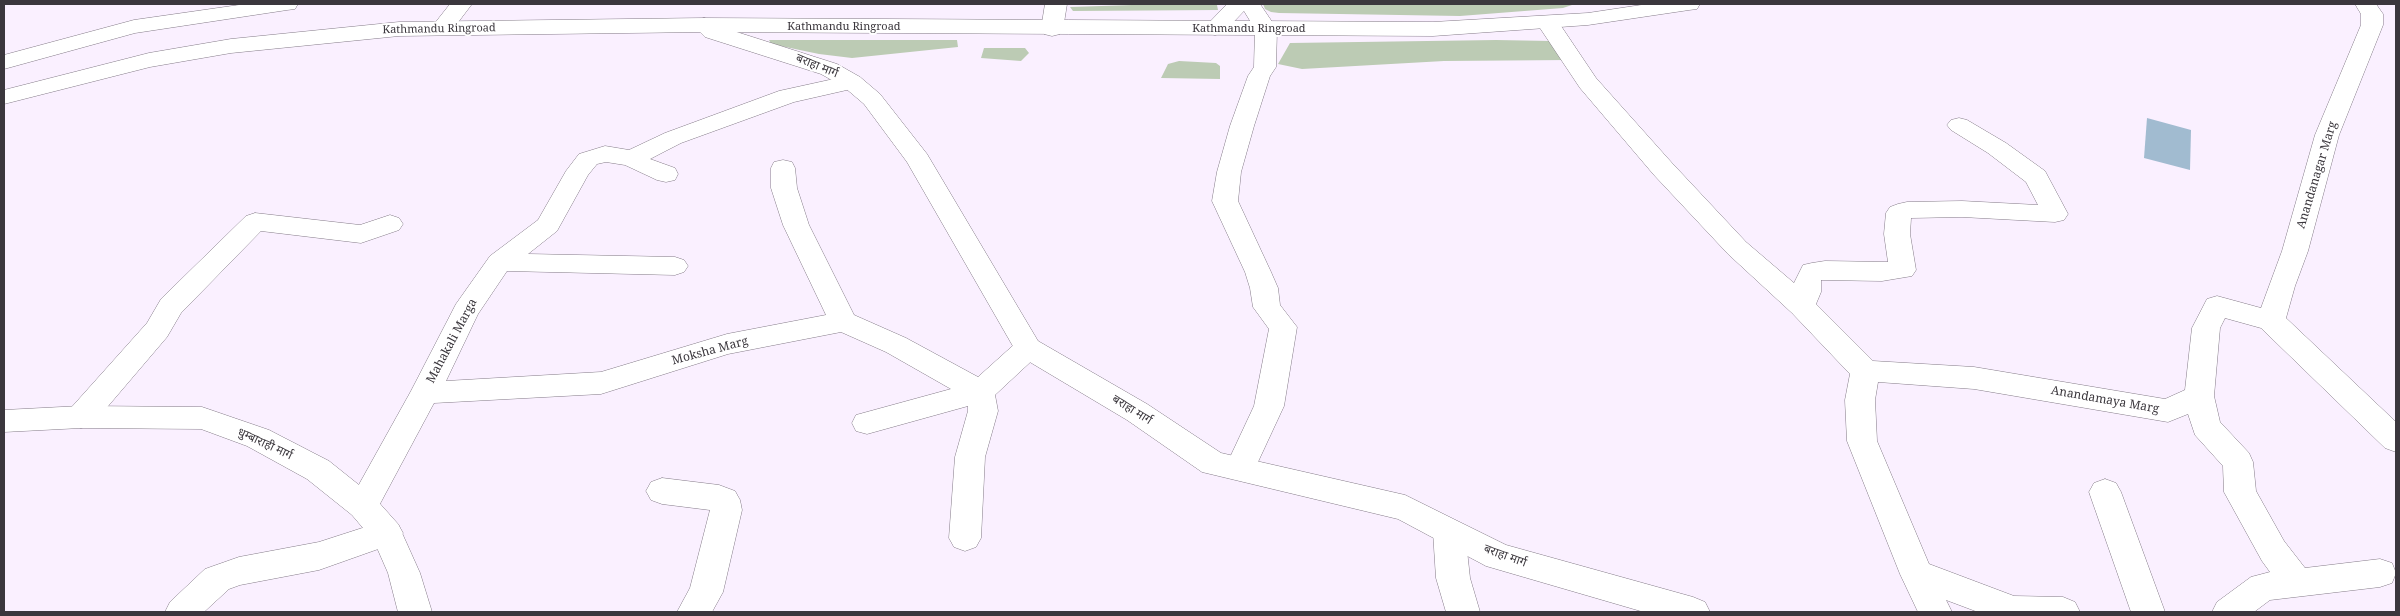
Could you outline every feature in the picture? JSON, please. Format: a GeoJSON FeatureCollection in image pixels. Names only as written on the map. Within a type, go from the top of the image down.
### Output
{"type":"FeatureCollection","features":[{"type":"Feature","properties":{"kind":"main road"},"geometry":{"type":"LineString","coordinates":[[4,62],[49,48],[134,27],[287,4]]}},
{"type":"Feature","properties":{"kind":"main road"},"geometry":{"type":"LineString","coordinates":[[442,28],[461,4]]}},
{"type":"Feature","properties":{"kind":"main road"},"geometry":{"type":"LineString","coordinates":[[1052,29],[1056,4]]}},
{"type":"Feature","properties":{"kind":"main road"},"geometry":{"type":"LineString","coordinates":[[1215,28],[1239,4]]}},
{"type":"Feature","properties":{"kind":"main road"},"geometry":{"type":"LineString","coordinates":[[1240,468],[1269,406],[1283,326],[1267,307],[1264,288],[1258,272],[1225,201],[1229,172],[1240,135],[1259,76],[1265,68],[1266,29],[1250,4]]}},
{"type":"Feature","properties":{"kind":"main road","name":"Kathmandu Ringroad"},"geometry":{"type":"LineString","coordinates":[[4,97],[117,67],[190,53],[320,36],[442,28],[704,25],[1052,29],[1433,29],[1547,22],[1654,10],[1689,4]]}},
{"type":"Feature","properties":{"kind":"main road","name":"Anandanagar Marg"},"geometry":{"type":"LineString","coordinates":[[2271,320],[2281,286],[2295,250],[2327,135],[2372,25],[2372,14],[2366,4]]}},
{"type":"Feature","properties":{"kind":"main road"},"geometry":{"type":"LineString","coordinates":[[1547,22],[1588,82],[1663,169],[1737,248],[1802,306],[1865,371],[1860,400],[1862,441],[1916,574],[1935,612]]}},
{"type":"Feature","properties":{"kind":"main road","name":"बराहा मार्ग"},"geometry":{"type":"LineString","coordinates":[[704,25],[713,32],[829,68],[852,82],[872,99],[893,123],[918,159],[1028,348],[1137,412],[1213,463],[1405,508],[1498,556],[1692,612]]}},
{"type":"Feature","properties":{"kind":"main road"},"geometry":{"type":"LineString","coordinates":[[632,158],[673,138],[787,96],[852,82]]}},
{"type":"Feature","properties":{"kind":"main road"},"geometry":{"type":"LineString","coordinates":[[1802,306],[1807,292],[1807,281],[1812,272],[1825,270],[1882,272],[1903,270],[1897,234],[1899,213],[1907,210],[1927,211],[1962,208],[2055,214],[2036,176],[1959,124]]}},
{"type":"Feature","properties":{"kind":"main road","name":"Mahakali Marga"},"geometry":{"type":"LineString","coordinates":[[364,506],[425,393],[466,311],[499,262],[548,225],[558,203],[578,171],[588,159],[605,154],[632,158],[645,166],[666,174]]}},
{"type":"Feature","properties":{"kind":"main road"},"geometry":{"type":"LineString","coordinates":[[783,168],[784,188],[796,224],[843,322],[896,345],[980,392]]}},
{"type":"Feature","properties":{"kind":"main road"},"geometry":{"type":"LineString","coordinates":[[81,416],[157,330],[171,306],[255,222],[361,234],[390,224]]}},
{"type":"Feature","properties":{"kind":"main road"},"geometry":{"type":"LineString","coordinates":[[499,262],[675,266]]}},
{"type":"Feature","properties":{"kind":"main road"},"geometry":{"type":"LineString","coordinates":[[2298,584],[2273,551],[2240,492],[2238,462],[2206,427],[2198,396],[2206,328],[2216,306],[2271,320],[2396,440]]}},
{"type":"Feature","properties":{"kind":"main road","name":"Moksha Marg"},"geometry":{"type":"LineString","coordinates":[[425,393],[601,383],[727,344],[843,322]]}},
{"type":"Feature","properties":{"kind":"main road"},"geometry":{"type":"LineString","coordinates":[[867,423],[980,392],[1028,348]]}},
{"type":"Feature","properties":{"kind":"main road","name":"Anandamaya Marg"},"geometry":{"type":"LineString","coordinates":[[1865,371],[1974,378],[2168,412],[2198,396]]}},
{"type":"Feature","properties":{"kind":"main road"},"geometry":{"type":"LineString","coordinates":[[965,538],[970,457],[983,411],[980,392]]}},
{"type":"Feature","properties":{"kind":"main road","name":"धुम्बाराही मार्ग"},"geometry":{"type":"LineString","coordinates":[[4,421],[81,416],[202,418],[258,438],[318,470],[364,506],[386,533],[404,573],[415,612]]}},
{"type":"Feature","properties":{"kind":"main road"},"geometry":{"type":"LineString","coordinates":[[662,491],[724,500],[726,510],[706,592],[694,612]]}},
{"type":"Feature","properties":{"kind":"main road"},"geometry":{"type":"LineString","coordinates":[[2105,492],[2148,612]]}},
{"type":"Feature","properties":{"kind":"main road"},"geometry":{"type":"LineString","coordinates":[[1449,532],[1453,578],[1463,612]]}},
{"type":"Feature","properties":{"kind":"main road"},"geometry":{"type":"LineString","coordinates":[[182,612],[217,579],[239,571],[319,556],[386,533]]}},
{"type":"Feature","properties":{"kind":"main road"},"geometry":{"type":"LineString","coordinates":[[2229,612],[2263,587],[2380,573]]}},
{"type":"Feature","properties":{"kind":"main road"},"geometry":{"type":"LineString","coordinates":[[1916,574],[2014,611],[2063,612]]}},
{"type":"Feature","properties":{"kind":"green space"},"geometry":{"type":"Polygon","coordinates":[[[1213,4],[1217,5],[1218,10],[1073,11],[1070,7],[1213,4]]]}},
{"type":"Feature","properties":{"kind":"green space"},"geometry":{"type":"Polygon","coordinates":[[[1263,4],[1572,5],[1563,8],[1460,16],[1279,13],[1265,9],[1263,4]]]}},
{"type":"Feature","properties":{"kind":"green space"},"geometry":{"type":"Polygon","coordinates":[[[769,40],[957,40],[958,47],[852,58],[819,54],[771,44],[769,40]]]}},
{"type":"Feature","properties":{"kind":"green space"},"geometry":{"type":"Polygon","coordinates":[[[1551,41],[1569,60],[1444,61],[1302,69],[1278,64],[1290,43],[1551,41]]]}},
{"type":"Feature","properties":{"kind":"green space"},"geometry":{"type":"Polygon","coordinates":[[[984,48],[1025,48],[1029,53],[1021,61],[981,58],[984,48]]]}},
{"type":"Feature","properties":{"kind":"green space"},"geometry":{"type":"Polygon","coordinates":[[[1179,61],[1216,63],[1220,66],[1220,79],[1161,78],[1168,64],[1179,61]]]}},
{"type":"Feature","properties":{"kind":"water"},"geometry":{"type":"Polygon","coordinates":[[[2147,118],[2191,130],[2190,170],[2144,158],[2147,118]]]}}]}
